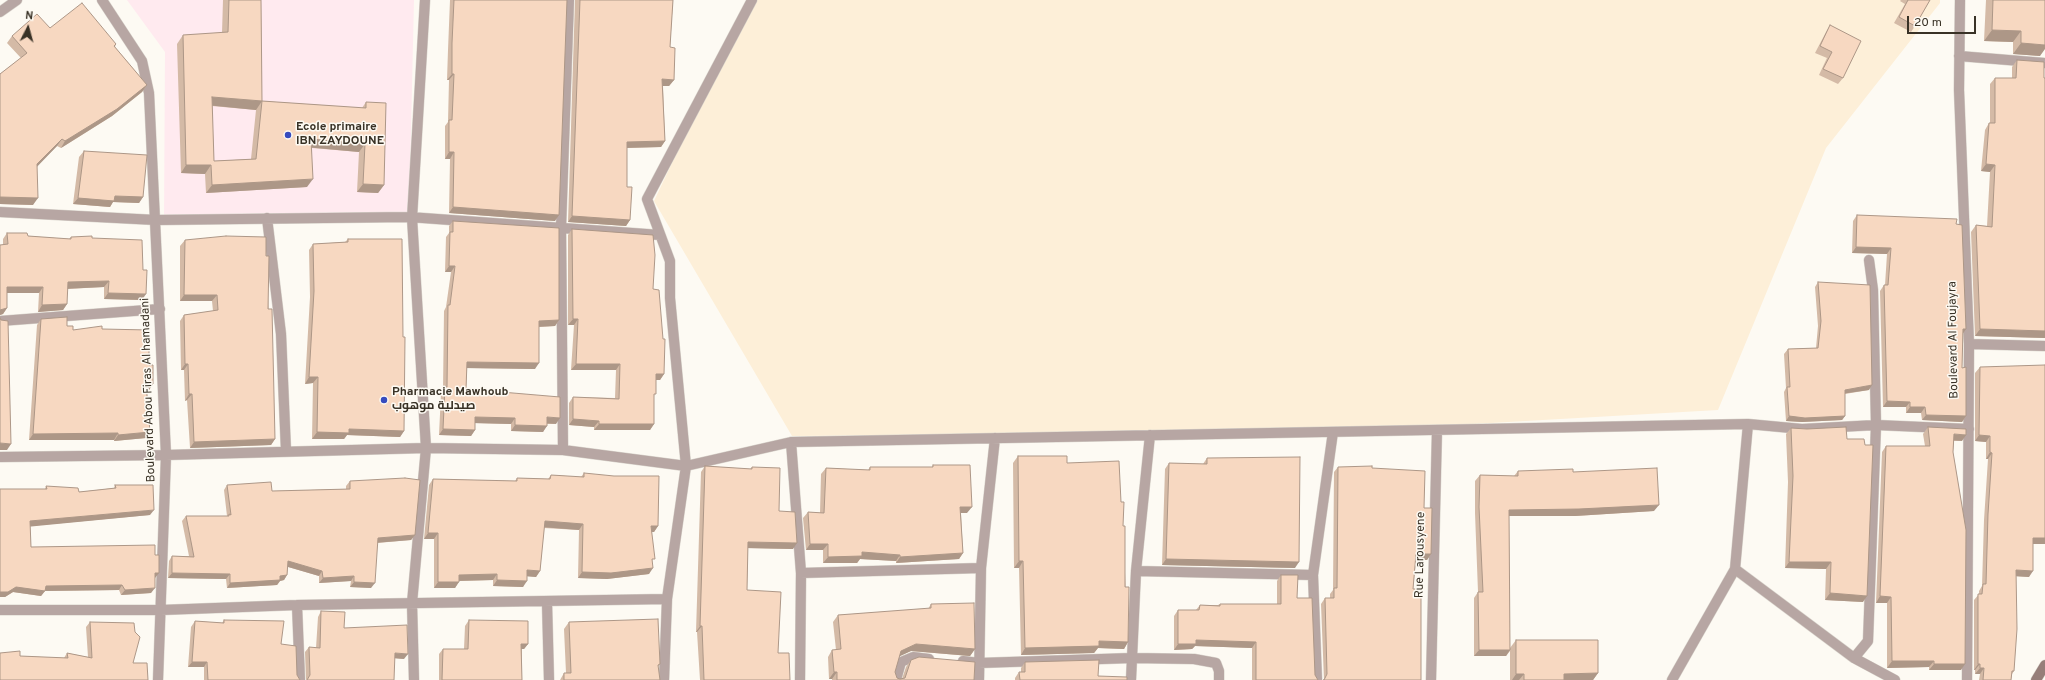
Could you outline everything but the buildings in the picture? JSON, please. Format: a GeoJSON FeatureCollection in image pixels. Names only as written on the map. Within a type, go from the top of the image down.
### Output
{"type":"FeatureCollection","features":[{"type":"Feature","properties":{"kind":"main road"},"geometry":{"type":"LineString","coordinates":[[2036,680],[2045,665]]}},
{"type":"Feature","properties":{"kind":"street"},"geometry":{"type":"LineString","coordinates":[[0,12],[17,0]]}},
{"type":"Feature","properties":{"kind":"street","name":"Boulevard Abou Firas Al hamadani"},"geometry":{"type":"LineString","coordinates":[[102,0],[142,61],[149,93],[166,455],[158,680]]}},
{"type":"Feature","properties":{"kind":"street"},"geometry":{"type":"LineString","coordinates":[[414,680],[412,603],[426,448],[412,218],[425,0]]}},
{"type":"Feature","properties":{"kind":"street"},"geometry":{"type":"LineString","coordinates":[[563,450],[561,228],[569,0]]}},
{"type":"Feature","properties":{"kind":"street"},"geometry":{"type":"LineString","coordinates":[[664,680],[667,599],[686,466],[670,298],[670,261],[647,199],[752,0]]}},
{"type":"Feature","properties":{"kind":"street","name":"Boulevard Al Foujayra"},"geometry":{"type":"LineString","coordinates":[[1960,0],[1959,56],[1969,344],[1966,680]]}},
{"type":"Feature","properties":{"kind":"street"},"geometry":{"type":"LineString","coordinates":[[1959,56],[2045,63]]}},
{"type":"Feature","properties":{"kind":"street"},"geometry":{"type":"LineString","coordinates":[[0,212],[156,220],[412,218],[660,235]]}},
{"type":"Feature","properties":{"kind":"street"},"geometry":{"type":"LineString","coordinates":[[267,218],[282,334],[286,451]]}},
{"type":"Feature","properties":{"kind":"street"},"geometry":{"type":"LineString","coordinates":[[1854,658],[1868,641],[1876,425],[1873,290],[1869,260]]}},
{"type":"Feature","properties":{"kind":"street"},"geometry":{"type":"LineString","coordinates":[[0,321],[160,309]]}},
{"type":"Feature","properties":{"kind":"street"},"geometry":{"type":"LineString","coordinates":[[1969,344],[2045,346]]}},
{"type":"Feature","properties":{"kind":"street"},"geometry":{"type":"LineString","coordinates":[[1672,680],[1734,569],[1748,424]]}},
{"type":"Feature","properties":{"kind":"street"},"geometry":{"type":"LineString","coordinates":[[0,457],[166,455],[426,448],[563,450],[686,466],[791,442],[1748,424],[1802,429],[1876,425],[1969,430]]}},
{"type":"Feature","properties":{"kind":"street","name":"Rue Larousyene"},"geometry":{"type":"LineString","coordinates":[[1431,680],[1437,430]]}},
{"type":"Feature","properties":{"kind":"street"},"geometry":{"type":"LineString","coordinates":[[1317,680],[1313,575],[1333,432]]}},
{"type":"Feature","properties":{"kind":"street"},"geometry":{"type":"LineString","coordinates":[[1131,680],[1136,571],[1150,435]]}},
{"type":"Feature","properties":{"kind":"street"},"geometry":{"type":"LineString","coordinates":[[979,680],[981,568],[995,438]]}},
{"type":"Feature","properties":{"kind":"street"},"geometry":{"type":"LineString","coordinates":[[791,442],[801,573],[800,680]]}},
{"type":"Feature","properties":{"kind":"street"},"geometry":{"type":"LineString","coordinates":[[801,573],[981,568]]}},
{"type":"Feature","properties":{"kind":"street"},"geometry":{"type":"LineString","coordinates":[[1734,569],[1854,658],[1895,680]]}},
{"type":"Feature","properties":{"kind":"street"},"geometry":{"type":"LineString","coordinates":[[1136,571],[1313,575]]}},
{"type":"Feature","properties":{"kind":"street"},"geometry":{"type":"LineString","coordinates":[[0,610],[161,610],[297,605],[667,599]]}},
{"type":"Feature","properties":{"kind":"street"},"geometry":{"type":"LineString","coordinates":[[547,602],[549,680]]}},
{"type":"Feature","properties":{"kind":"street"},"geometry":{"type":"LineString","coordinates":[[297,605],[300,680]]}},
{"type":"Feature","properties":{"kind":"street"},"geometry":{"type":"LineString","coordinates":[[896,680],[901,662],[913,657],[979,663],[1132,658],[1206,660],[1216,663],[1219,671],[1219,680]]}},
{"type":"Feature","properties":{"kind":"shaded area","name":"Ecole primaire IBN ZAYDOUNE"},"geometry":{"type":"Polygon","coordinates":[[[127,0],[414,0],[409,217],[164,218],[165,52],[127,0]]]}},
{"type":"Feature","properties":{"kind":"shaded area"},"geometry":{"type":"Polygon","coordinates":[[[749,0],[1940,0],[1940,3],[1826,148],[1718,410],[1333,432],[792,436],[654,201],[749,0]]]}},
{"type":"Feature","properties":{"kind":"place","name":"Ecole primaire IBN ZAYDOUNE"},"geometry":{"type":"Point","coordinates":[288,135]}},
{"type":"Feature","properties":{"kind":"place","name":"Pharmacie Mawhoub صيدلية موهوب"},"geometry":{"type":"Point","coordinates":[384,400]}}]}
